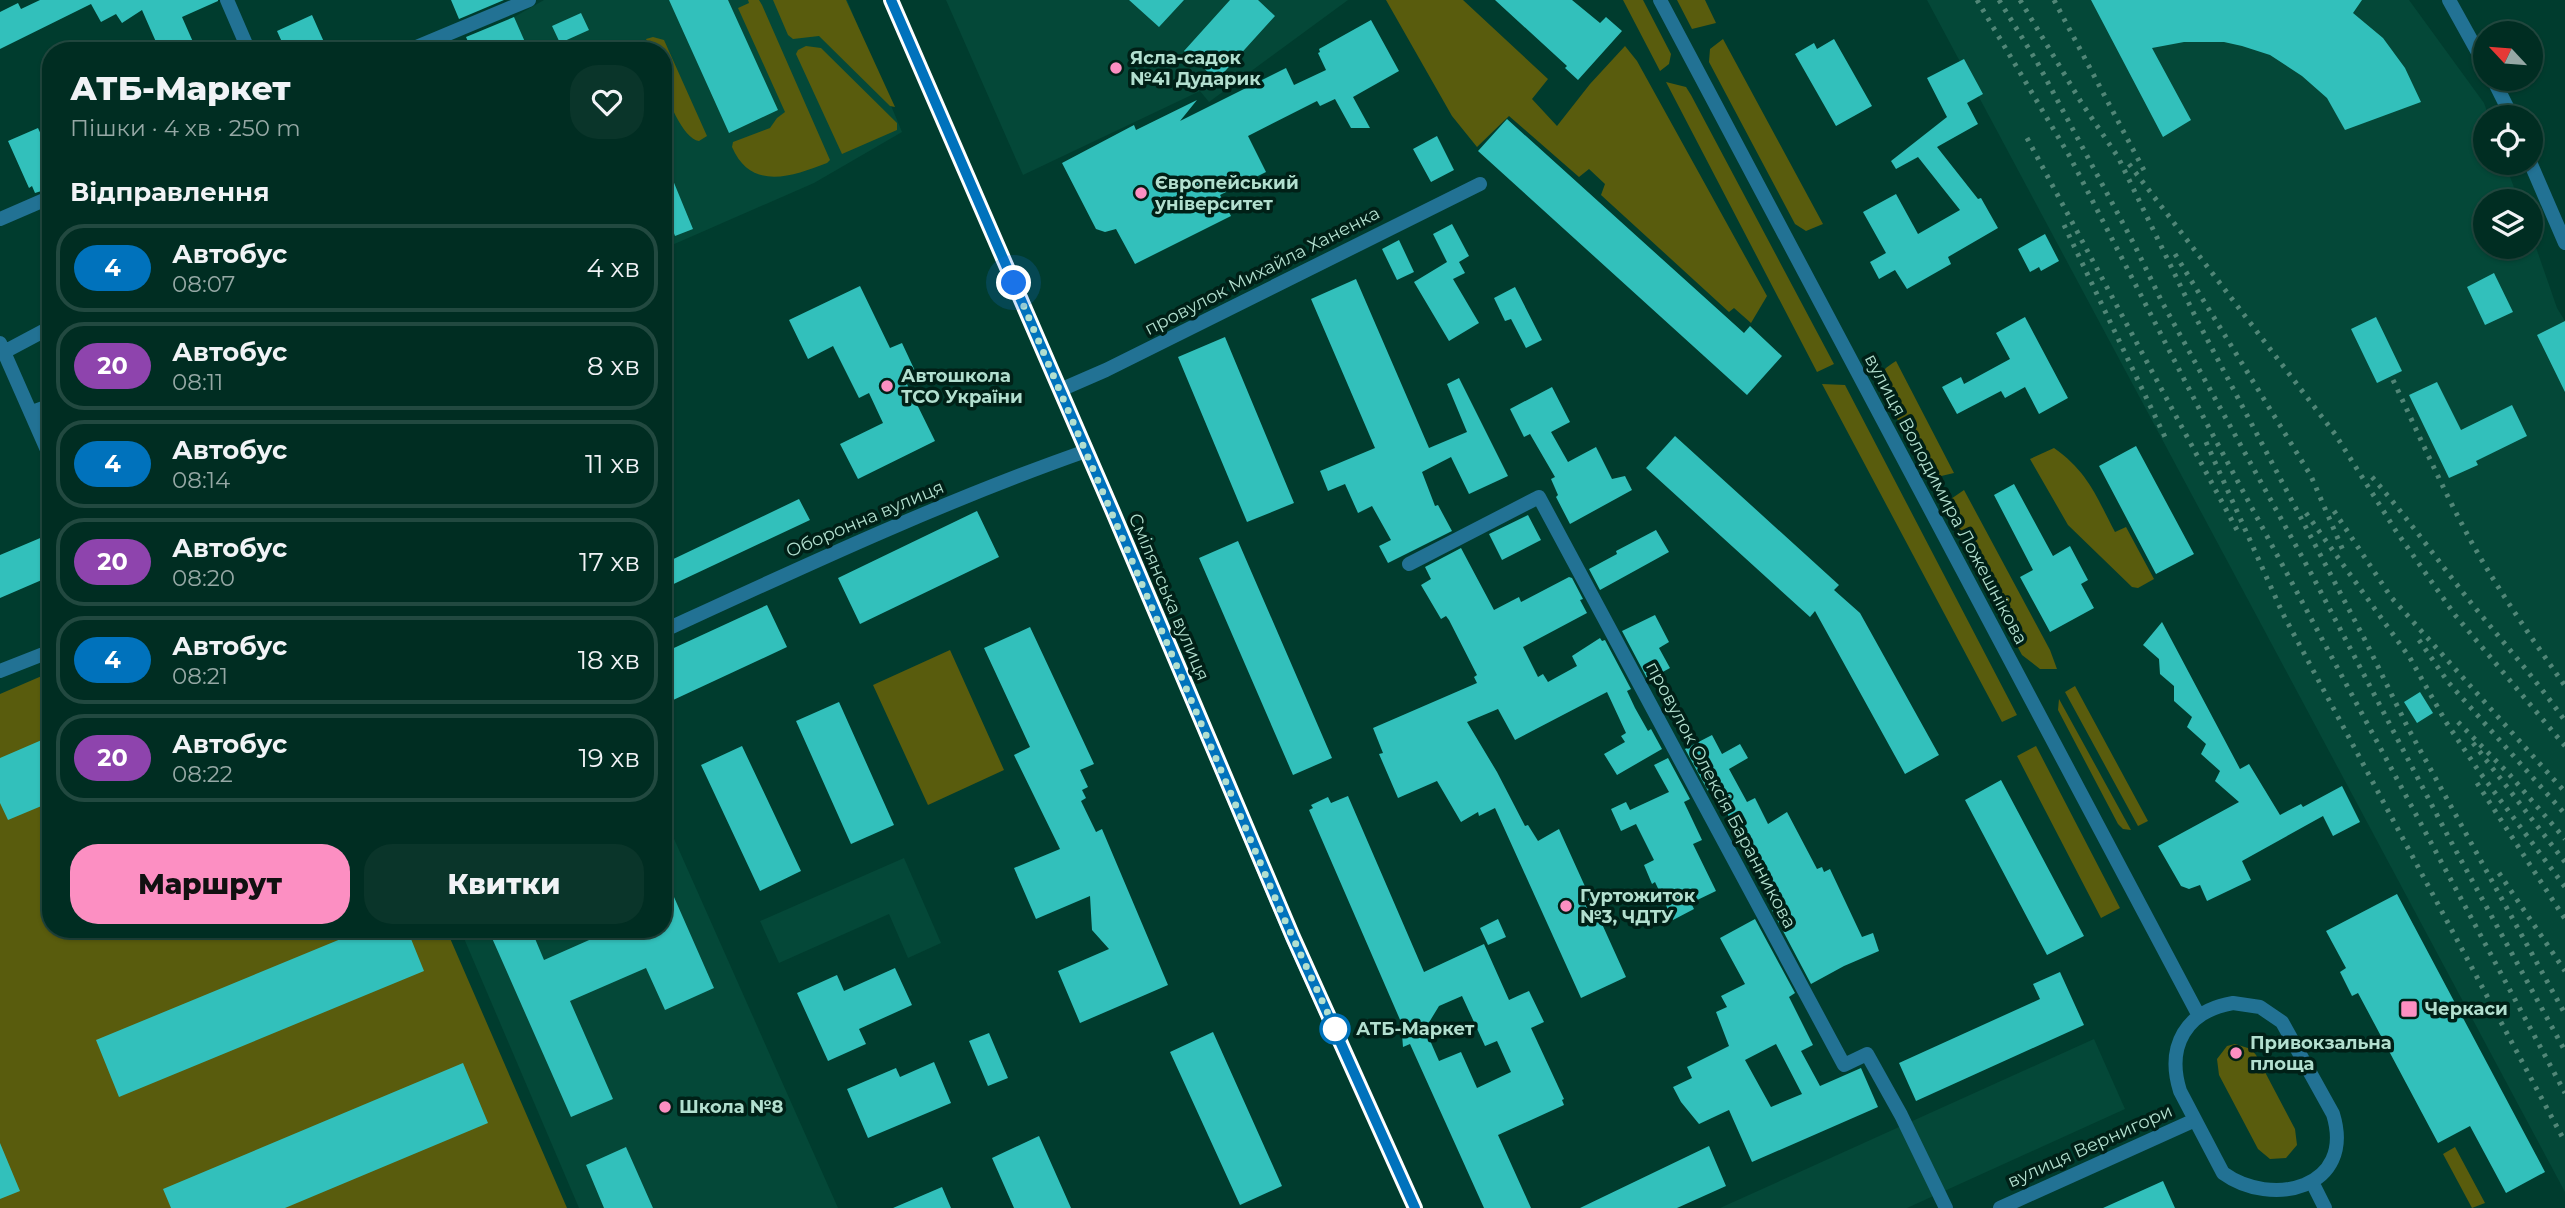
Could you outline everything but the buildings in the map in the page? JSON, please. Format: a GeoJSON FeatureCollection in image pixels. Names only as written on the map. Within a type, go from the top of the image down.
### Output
{"type":"FeatureCollection","features":[{"type":"Feature","properties":{"kind":"main road","name":"Смілянська вулиця"},"geometry":{"type":"LineString","coordinates":[[891,0],[1293,937],[1415,1208]]}},
{"type":"Feature","properties":{"kind":"street"},"geometry":{"type":"LineString","coordinates":[[227,0],[245,42]]}},
{"type":"Feature","properties":{"kind":"street"},"geometry":{"type":"LineString","coordinates":[[429,42],[529,0]]}},
{"type":"Feature","properties":{"kind":"street","name":"вулиця Володимира Ложешнікова"},"geometry":{"type":"LineString","coordinates":[[1660,0],[2199,1016]]}},
{"type":"Feature","properties":{"kind":"street"},"geometry":{"type":"LineString","coordinates":[[2449,0],[2473,43]]}},
{"type":"Feature","properties":{"kind":"street"},"geometry":{"type":"LineString","coordinates":[[2536,175],[2565,243]]}},
{"type":"Feature","properties":{"kind":"street","name":"провулок Михайла Ханенка"},"geometry":{"type":"LineString","coordinates":[[1060,390],[1106,370],[1480,184]]}},
{"type":"Feature","properties":{"kind":"street"},"geometry":{"type":"LineString","coordinates":[[0,219],[42,201]]}},
{"type":"Feature","properties":{"kind":"street"},"geometry":{"type":"LineString","coordinates":[[42,331],[2,348],[42,437]]}},
{"type":"Feature","properties":{"kind":"street"},"geometry":{"type":"LineString","coordinates":[[32,412],[42,408]]}},
{"type":"Feature","properties":{"kind":"street","name":"Оборонна вулиця"},"geometry":{"type":"LineString","coordinates":[[672,627],[836,551],[976,493],[1086,452]]}},
{"type":"Feature","properties":{"kind":"street","name":"провулок Олексія Баранникова"},"geometry":{"type":"LineString","coordinates":[[1409,564],[1539,497],[1844,1065],[1867,1054],[1946,1208]]}},
{"type":"Feature","properties":{"kind":"street"},"geometry":{"type":"LineString","coordinates":[[0,671],[42,655]]}},
{"type":"Feature","properties":{"kind":"street"},"geometry":{"type":"LineString","coordinates":[[2246,1003],[2271,1013],[2290,1032],[2333,1114],[2337,1127],[2339,1140],[2333,1166],[2315,1188],[2293,1200],[2266,1202],[2242,1192],[2223,1173],[2180,1091],[2174,1065],[2180,1039],[2187,1027],[2199,1016],[2220,1005],[2246,1003]]}},
{"type":"Feature","properties":{"kind":"street","name":"вулиця Вернигори"},"geometry":{"type":"LineString","coordinates":[[2000,1208],[2195,1120]]}},
{"type":"Feature","properties":{"kind":"street"},"geometry":{"type":"LineString","coordinates":[[2315,1188],[2325,1208]]}},
{"type":"Feature","properties":{"kind":"shaded area"},"geometry":{"type":"Polygon","coordinates":[[[544,0],[847,0],[902,132],[814,183],[672,245],[672,42],[470,42],[544,0]]]}},
{"type":"Feature","properties":{"kind":"shaded area"},"geometry":{"type":"Polygon","coordinates":[[[748,0],[759,0],[762,5],[830,160],[827,163],[786,176],[761,175],[740,161],[732,147],[733,142],[770,128],[785,112],[738,8],[749,3],[748,0]]]}},
{"type":"Feature","properties":{"kind":"shaded area"},"geometry":{"type":"Polygon","coordinates":[[[773,0],[846,0],[895,107],[890,106],[819,36],[793,39],[788,35],[773,0]]]}},
{"type":"Feature","properties":{"kind":"shaded area","name":"Ясла-садок №41 Дударик"},"geometry":{"type":"Polygon","coordinates":[[[946,0],[1348,0],[1209,102],[1200,91],[1023,175],[946,0]]]}},
{"type":"Feature","properties":{"kind":"shaded area"},"geometry":{"type":"Polygon","coordinates":[[[1386,0],[1463,0],[1548,79],[1532,99],[1557,126],[1625,46],[1637,61],[1767,296],[1751,323],[1734,308],[1729,312],[1601,195],[1605,184],[1589,169],[1579,177],[1509,116],[1477,147],[1452,116],[1386,0]]]}},
{"type":"Feature","properties":{"kind":"shaded area"},"geometry":{"type":"Polygon","coordinates":[[[1623,0],[1643,0],[1671,54],[1669,64],[1660,71],[1623,0]]]}},
{"type":"Feature","properties":{"kind":"shaded area"},"geometry":{"type":"Polygon","coordinates":[[[1677,0],[1705,0],[1716,23],[1692,29],[1677,0]]]}},
{"type":"Feature","properties":{"kind":"shaded area"},"geometry":{"type":"Polygon","coordinates":[[[1927,0],[2409,0],[2484,103],[2485,105],[2473,105],[2473,175],[2509,175],[2515,189],[2473,189],[2473,259],[2540,259],[2557,308],[2565,321],[2565,1192],[1927,0]]]}},
{"type":"Feature","properties":{"kind":"shaded area"},"geometry":{"type":"Polygon","coordinates":[[[653,37],[665,42],[647,42],[646,39],[653,37]]]}},
{"type":"Feature","properties":{"kind":"shaded area"},"geometry":{"type":"Polygon","coordinates":[[[1723,39],[1823,224],[1806,231],[1795,224],[1709,62],[1710,49],[1723,39]]]}},
{"type":"Feature","properties":{"kind":"shaded area"},"geometry":{"type":"Polygon","coordinates":[[[806,46],[821,48],[897,123],[897,130],[842,154],[796,54],[806,46]]]}},
{"type":"Feature","properties":{"kind":"shaded area"},"geometry":{"type":"Polygon","coordinates":[[[672,58],[707,136],[699,141],[681,125],[672,108],[672,58]]]}},
{"type":"Feature","properties":{"kind":"shaded area"},"geometry":{"type":"Polygon","coordinates":[[[1666,82],[1686,87],[1691,95],[1834,364],[1817,372],[1666,82]]]}},
{"type":"Feature","properties":{"kind":"shaded area"},"geometry":{"type":"Polygon","coordinates":[[[1896,361],[1954,473],[1937,477],[1926,473],[1882,391],[1880,377],[1887,367],[1896,361]]]}},
{"type":"Feature","properties":{"kind":"shaded area"},"geometry":{"type":"Polygon","coordinates":[[[1822,384],[1845,385],[2017,715],[2002,722],[1822,384]]]}},
{"type":"Feature","properties":{"kind":"shaded area"},"geometry":{"type":"Polygon","coordinates":[[[2054,448],[2083,476],[2115,532],[2126,527],[2154,579],[2138,588],[2132,587],[2068,525],[2030,459],[2054,448]]]}},
{"type":"Feature","properties":{"kind":"shaded area"},"geometry":{"type":"Polygon","coordinates":[[[1964,490],[2050,650],[2057,669],[2040,669],[2022,655],[1951,522],[1946,510],[1948,501],[1964,490]]]}},
{"type":"Feature","properties":{"kind":"shaded area"},"geometry":{"type":"Polygon","coordinates":[[[950,650],[1004,770],[928,805],[873,685],[950,650]]]}},
{"type":"Feature","properties":{"kind":"shaded area"},"geometry":{"type":"Polygon","coordinates":[[[42,676],[42,938],[450,938],[567,1208],[0,1208],[0,694],[42,676]]]}},
{"type":"Feature","properties":{"kind":"shaded area"},"geometry":{"type":"Polygon","coordinates":[[[2075,686],[2148,821],[2138,826],[2065,692],[2075,686]]]}},
{"type":"Feature","properties":{"kind":"shaded area"},"geometry":{"type":"Polygon","coordinates":[[[2059,699],[2131,830],[2123,829],[2118,824],[2058,710],[2059,699]]]}},
{"type":"Feature","properties":{"kind":"shaded area"},"geometry":{"type":"Polygon","coordinates":[[[2036,746],[2120,908],[2101,918],[2017,756],[2036,746]]]}},
{"type":"Feature","properties":{"kind":"shaded area","name":"Школа №8"},"geometry":{"type":"Polygon","coordinates":[[[672,834],[838,1208],[579,1208],[464,938],[672,938],[672,834]]]}},
{"type":"Feature","properties":{"kind":"shaded area"},"geometry":{"type":"Polygon","coordinates":[[[904,858],[941,943],[908,958],[889,914],[779,963],[760,921],[904,858]]]}},
{"type":"Feature","properties":{"kind":"shaded area"},"geometry":{"type":"Polygon","coordinates":[[[2094,1039],[2125,1109],[1907,1208],[1720,1208],[2094,1039]]]}},
{"type":"Feature","properties":{"kind":"shaded area"},"geometry":{"type":"Polygon","coordinates":[[[2235,1044],[2251,1049],[2256,1055],[2295,1129],[2297,1145],[2286,1158],[2270,1159],[2258,1149],[2219,1075],[2217,1059],[2227,1046],[2235,1044]]]}},
{"type":"Feature","properties":{"kind":"shaded area"},"geometry":{"type":"Polygon","coordinates":[[[2455,1147],[2485,1203],[2472,1208],[2443,1154],[2455,1147]]]}},
{"type":"Feature","properties":{"kind":"railway"},"geometry":{"type":"LineString","coordinates":[[1977,0],[2070,157],[2207,424],[2565,1093]]}},
{"type":"Feature","properties":{"kind":"railway"},"geometry":{"type":"LineString","coordinates":[[1999,0],[2037,62],[2162,302],[2312,575],[2449,838],[2565,1051]]}},
{"type":"Feature","properties":{"kind":"railway"},"geometry":{"type":"LineString","coordinates":[[2020,0],[2081,102],[2118,157],[2196,318],[2365,640],[2408,728],[2565,1014]]}},
{"type":"Feature","properties":{"kind":"railway"},"geometry":{"type":"LineString","coordinates":[[2054,0],[2147,176]]}},
{"type":"Feature","properties":{"kind":"railway"},"geometry":{"type":"LineString","coordinates":[[2027,138],[2237,530]]}},
{"type":"Feature","properties":{"kind":"railway"},"geometry":{"type":"LineString","coordinates":[[2129,164],[2335,434],[2396,531],[2455,615],[2565,746]]}},
{"type":"Feature","properties":{"kind":"railway"},"geometry":{"type":"LineString","coordinates":[[2064,225],[2165,437]]}},
{"type":"Feature","properties":{"kind":"railway"},"geometry":{"type":"LineString","coordinates":[[2175,254],[2311,476],[2345,555]]}},
{"type":"Feature","properties":{"kind":"railway"},"geometry":{"type":"LineString","coordinates":[[2393,380],[2472,543],[2505,598],[2565,686]]}},
{"type":"Feature","properties":{"kind":"railway"},"geometry":{"type":"LineString","coordinates":[[2206,442],[2283,614],[2565,1142]]}},
{"type":"Feature","properties":{"kind":"railway"},"geometry":{"type":"LineString","coordinates":[[2372,477],[2565,721]]}},
{"type":"Feature","properties":{"kind":"railway"},"geometry":{"type":"LineString","coordinates":[[2334,511],[2391,597],[2565,792]]}},
{"type":"Feature","properties":{"kind":"railway"},"geometry":{"type":"LineString","coordinates":[[2306,513],[2410,658],[2446,722],[2478,770],[2565,887]]}},
{"type":"Feature","properties":{"kind":"railway"},"geometry":{"type":"LineString","coordinates":[[2419,640],[2448,682],[2565,814]]}},
{"type":"Feature","properties":{"kind":"railway"},"geometry":{"type":"LineString","coordinates":[[2458,722],[2509,774],[2565,839]]}},
{"type":"Feature","properties":{"kind":"railway"},"geometry":{"type":"LineString","coordinates":[[2473,743],[2565,862]]}},
{"type":"Feature","properties":{"kind":"railway"},"geometry":{"type":"LineString","coordinates":[[2477,783],[2565,919]]}},
{"type":"Feature","properties":{"kind":"railway"},"geometry":{"type":"LineString","coordinates":[[2499,873],[2565,971]]}},
{"type":"Feature","properties":{"kind":"bus line","name":"4"},"geometry":{"type":"LineString","coordinates":[[891,0],[1113,512],[1293,937],[1415,1208]]}},
{"type":"Feature","properties":{"kind":"place","name":"Ясла-садок №41 Дударик"},"geometry":{"type":"Point","coordinates":[1116,68]}},
{"type":"Feature","properties":{"kind":"place","name":"Європейський університет"},"geometry":{"type":"Point","coordinates":[1141,193]}},
{"type":"Feature","properties":{"kind":"place","name":"Автошкола ТСО України"},"geometry":{"type":"Point","coordinates":[887,386]}},
{"type":"Feature","properties":{"kind":"place","name":"Гуртожиток №3, ЧДТУ"},"geometry":{"type":"Point","coordinates":[1566,906]}},
{"type":"Feature","properties":{"kind":"place","name":"Черкаси"},"geometry":{"type":"Point","coordinates":[2409,1009]}},
{"type":"Feature","properties":{"kind":"place","name":"АТБ-Маркет"},"geometry":{"type":"Point","coordinates":[1335,1029]}},
{"type":"Feature","properties":{"kind":"place","name":"Привокзальна площа"},"geometry":{"type":"Point","coordinates":[2236,1053]}},
{"type":"Feature","properties":{"kind":"place","name":"Школа №8"},"geometry":{"type":"Point","coordinates":[665,1107]}},
{"type":"Feature","properties":{"kind":"route"},"geometry":{"type":"LineString","coordinates":[[1014,283],[1282,914],[1336,1031],[1335,1029]]}}]}
